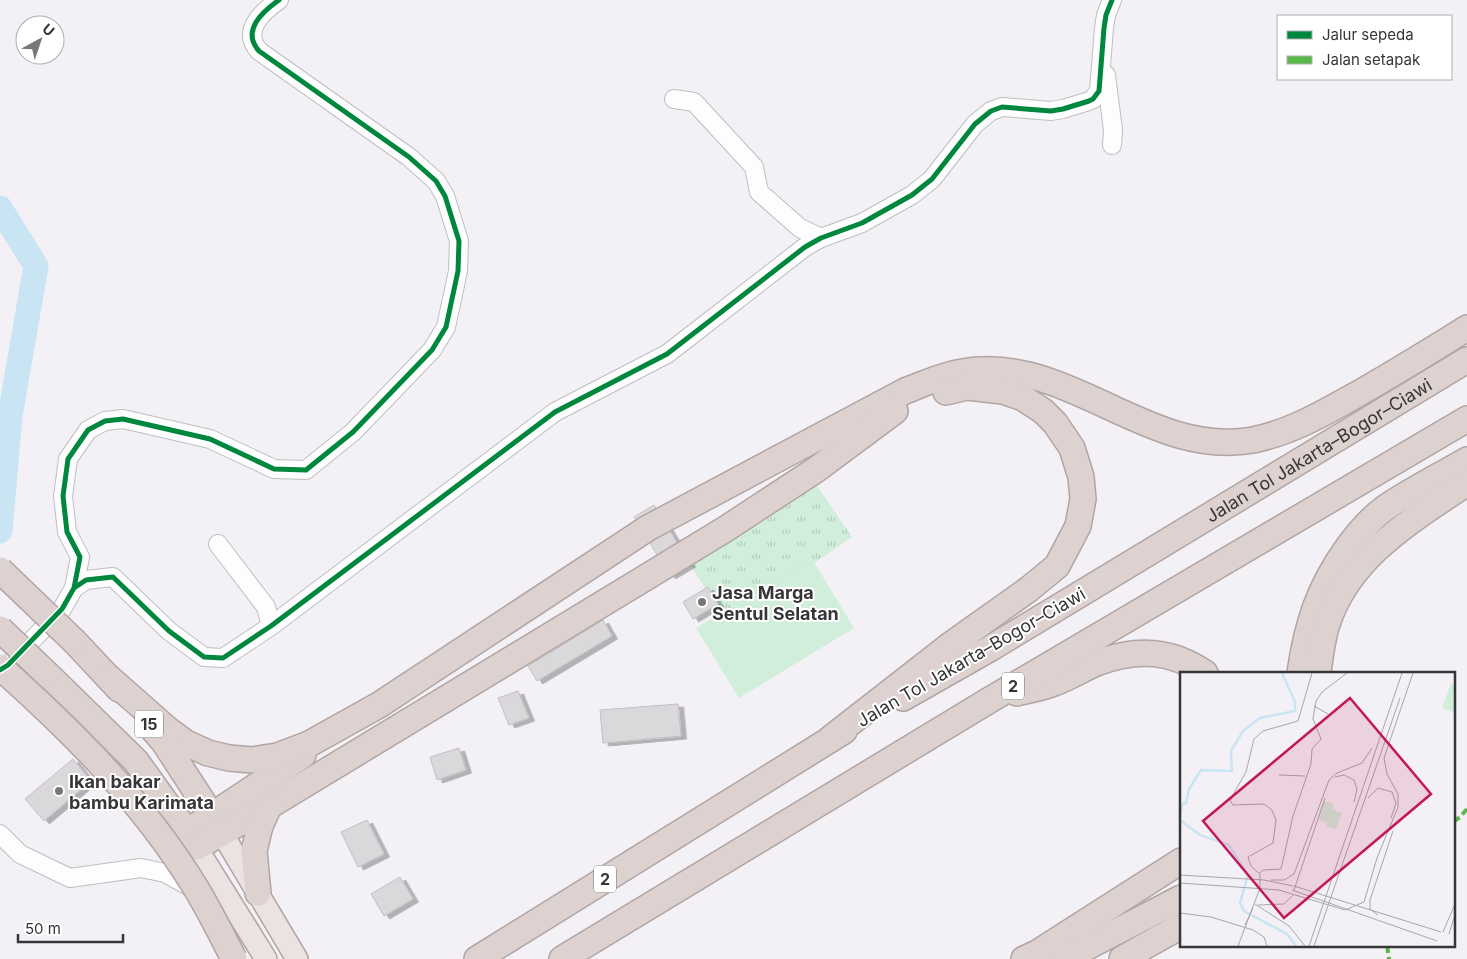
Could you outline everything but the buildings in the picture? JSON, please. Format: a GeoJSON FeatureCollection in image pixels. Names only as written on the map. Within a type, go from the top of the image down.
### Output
{"type":"FeatureCollection","features":[{"type":"Feature","properties":{"kind":"highway"},"geometry":{"type":"LineString","coordinates":[[192,840],[217,824],[380,705],[648,528],[905,391],[938,378],[964,371],[992,370],[1022,373],[1052,382],[1161,430],[1218,442],[1252,440],[1282,432],[1320,415],[1395,374],[1467,328]]}},
{"type":"Feature","properties":{"kind":"highway","name":"Jalan Tol Jakarta–Bogor–Ciawi"},"geometry":{"type":"LineString","coordinates":[[477,959],[830,738],[991,648],[1467,360]]}},
{"type":"Feature","properties":{"kind":"highway"},"geometry":{"type":"LineString","coordinates":[[217,824],[269,806],[724,530],[817,469],[897,409],[932,395],[967,387],[1003,391],[1023,398],[1043,411],[1055,423],[1072,448],[1081,476],[1083,499],[1078,526],[1056,566],[1029,589],[949,646],[830,738]]}},
{"type":"Feature","properties":{"kind":"highway","name":"2"},"geometry":{"type":"LineString","coordinates":[[562,959],[988,701],[1467,419]]}},
{"type":"Feature","properties":{"kind":"highway"},"geometry":{"type":"LineString","coordinates":[[1300,672],[1308,625],[1318,596],[1333,568],[1357,534],[1371,519],[1386,508],[1467,460]]}},
{"type":"Feature","properties":{"kind":"highway"},"geometry":{"type":"LineString","coordinates":[[1318,672],[1327,624],[1339,596],[1355,571],[1380,545],[1467,483]]}},
{"type":"Feature","properties":{"kind":"highway","name":"15"},"geometry":{"type":"LineString","coordinates":[[0,570],[75,642],[164,742],[217,824]]}},
{"type":"Feature","properties":{"kind":"highway","name":"15"},"geometry":{"type":"LineString","coordinates":[[0,629],[136,761],[192,840]]}},
{"type":"Feature","properties":{"kind":"highway"},"geometry":{"type":"LineString","coordinates":[[988,701],[1053,684],[1098,662],[1123,654],[1153,653],[1172,656],[1190,663],[1204,672]]}},
{"type":"Feature","properties":{"kind":"highway"},"geometry":{"type":"LineString","coordinates":[[0,668],[50,711],[111,774],[166,842],[195,886],[234,959]]}},
{"type":"Feature","properties":{"kind":"highway"},"geometry":{"type":"LineString","coordinates":[[108,677],[167,729],[186,743],[208,753],[228,758],[252,760],[277,756],[309,744],[380,705]]}},
{"type":"Feature","properties":{"kind":"highway"},"geometry":{"type":"LineString","coordinates":[[258,892],[254,851],[260,826],[269,806]]}},
{"type":"Feature","properties":{"kind":"highway"},"geometry":{"type":"LineString","coordinates":[[1024,959],[1037,953],[1180,863]]}},
{"type":"Feature","properties":{"kind":"highway"},"geometry":{"type":"LineString","coordinates":[[1064,959],[1180,899]]}},
{"type":"Feature","properties":{"kind":"highway"},"geometry":{"type":"LineString","coordinates":[[1122,959],[1180,927]]}},
{"type":"Feature","properties":{"kind":"main road"},"geometry":{"type":"LineString","coordinates":[[217,824],[297,959]]}},
{"type":"Feature","properties":{"kind":"main road"},"geometry":{"type":"LineString","coordinates":[[192,840],[266,959]]}},
{"type":"Feature","properties":{"kind":"street"},"geometry":{"type":"LineString","coordinates":[[0,668],[8,665],[62,609],[74,588],[80,557],[67,532],[62,496],[68,459],[88,430],[105,421],[123,419],[210,439],[274,469],[306,470],[354,432],[432,350],[446,327],[458,271],[459,241],[445,196],[436,181],[409,157],[259,51],[252,44],[252,30],[265,10],[279,0]]}},
{"type":"Feature","properties":{"kind":"street"},"geometry":{"type":"LineString","coordinates":[[74,588],[86,580],[113,576],[169,632],[204,657],[223,658],[271,626],[555,412],[667,354],[805,247],[821,238],[862,223],[912,195],[932,179],[975,124],[991,111],[1002,107],[1051,111],[1080,105],[1093,99],[1099,91],[1106,15],[1112,0]]}},
{"type":"Feature","properties":{"kind":"street"},"geometry":{"type":"LineString","coordinates":[[1103,60],[1109,88],[1113,130],[1112,145]]}},
{"type":"Feature","properties":{"kind":"street"},"geometry":{"type":"LineString","coordinates":[[674,99],[694,102],[754,166],[759,192],[800,228],[821,238]]}},
{"type":"Feature","properties":{"kind":"street"},"geometry":{"type":"LineString","coordinates":[[218,544],[266,607],[271,626]]}},
{"type":"Feature","properties":{"kind":"street"},"geometry":{"type":"LineString","coordinates":[[0,834],[20,854],[70,878],[141,868],[165,873],[192,888],[218,880]]}},
{"type":"Feature","properties":{"kind":"green space"},"geometry":{"type":"Polygon","coordinates":[[[809,474],[852,537],[727,623],[684,555],[809,474]]]}},
{"type":"Feature","properties":{"kind":"green space"},"geometry":{"type":"Polygon","coordinates":[[[812,559],[854,628],[739,698],[696,628],[812,559]]]}},
{"type":"Feature","properties":{"kind":"waterway"},"geometry":{"type":"LineString","coordinates":[[0,208],[36,266],[10,416],[0,531]]}},
{"type":"Feature","properties":{"kind":"marked path"},"geometry":{"type":"LineString","coordinates":[[1454,821],[1467,809]]}},
{"type":"Feature","properties":{"kind":"marked path"},"geometry":{"type":"LineString","coordinates":[[1387,946],[1389,959]]}},
{"type":"Feature","properties":{"kind":"cycle path"},"geometry":{"type":"LineString","coordinates":[[0,670],[8,665],[62,609],[74,588],[80,557],[67,532],[63,496],[68,459],[88,430],[105,421],[123,419],[210,439],[274,469],[306,470],[353,432],[432,350],[446,327],[458,271],[459,241],[445,196],[436,181],[409,157],[259,51],[254,44],[253,29],[260,16],[279,0]]}},
{"type":"Feature","properties":{"kind":"cycle path"},"geometry":{"type":"LineString","coordinates":[[74,588],[86,580],[113,577],[169,631],[204,657],[223,658],[271,626],[555,412],[667,354],[805,247],[821,238],[862,223],[912,195],[932,179],[975,124],[991,111],[1002,107],[1051,111],[1093,99],[1099,91],[1104,28],[1106,15],[1112,0]]}},
{"type":"Feature","properties":{"kind":"place","name":"Jasa Marga Sentul Selatan"},"geometry":{"type":"Point","coordinates":[702,602]}},
{"type":"Feature","properties":{"kind":"place","name":"Ikan bakar bambu Karimata"},"geometry":{"type":"Point","coordinates":[59,791]}}]}
